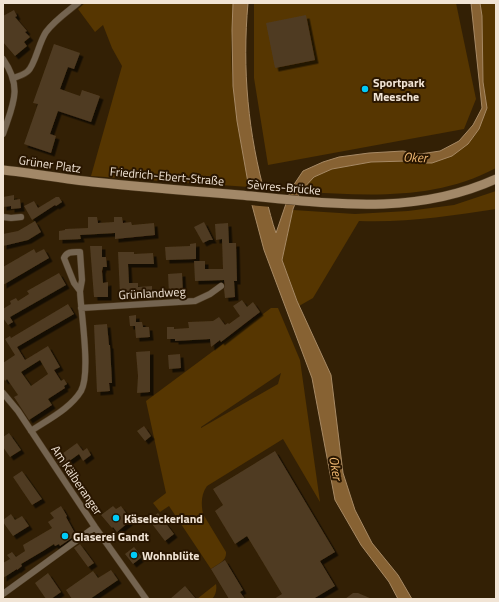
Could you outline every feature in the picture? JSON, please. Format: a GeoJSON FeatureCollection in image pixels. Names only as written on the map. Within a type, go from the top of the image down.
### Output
{"type":"FeatureCollection","features":[{"type":"Feature","properties":{"kind":"main road","name":"Grüner Platz"},"geometry":{"type":"LineString","coordinates":[[3,170],[93,182]]}},
{"type":"Feature","properties":{"kind":"main road","name":"Sèvres-Brücke"},"geometry":{"type":"LineString","coordinates":[[238,195],[328,203],[377,205],[399,204],[423,201],[464,192],[496,179]]}},
{"type":"Feature","properties":{"kind":"main road","name":"Friedrich-Ebert-Straße"},"geometry":{"type":"LineString","coordinates":[[93,182],[238,195]]}},
{"type":"Feature","properties":{"kind":"street"},"geometry":{"type":"LineString","coordinates":[[14,78],[31,68],[38,47],[47,32],[54,23],[78,3]]}},
{"type":"Feature","properties":{"kind":"street"},"geometry":{"type":"LineString","coordinates":[[3,59],[14,78],[15,94],[3,134]]}},
{"type":"Feature","properties":{"kind":"street"},"geometry":{"type":"LineString","coordinates":[[3,217],[21,217]]}},
{"type":"Feature","properties":{"kind":"street"},"geometry":{"type":"LineString","coordinates":[[31,431],[69,405],[81,390],[84,382],[86,370],[80,291],[82,280],[80,252],[69,252],[64,258],[74,283],[80,291]]}},
{"type":"Feature","properties":{"kind":"street","name":"Grünlandweg"},"geometry":{"type":"LineString","coordinates":[[81,308],[195,301],[210,294],[221,286]]}},
{"type":"Feature","properties":{"kind":"street","name":"Am Kälberanger"},"geometry":{"type":"LineString","coordinates":[[3,393],[31,431],[95,527],[146,599]]}},
{"type":"Feature","properties":{"kind":"street"},"geometry":{"type":"LineString","coordinates":[[3,594],[95,527]]}},
{"type":"Feature","properties":{"kind":"shaded area"},"geometry":{"type":"Polygon","coordinates":[[[85,3],[233,3],[232,76],[234,99],[249,187],[91,176],[122,66],[112,48],[103,25],[95,32],[78,9],[85,3]]]}},
{"type":"Feature","properties":{"kind":"shaded area","name":"Sportpark Meesche"},"geometry":{"type":"Polygon","coordinates":[[[254,3],[456,3],[476,99],[464,129],[268,165],[254,78],[254,3]]]}},
{"type":"Feature","properties":{"kind":"shaded area"},"geometry":{"type":"Polygon","coordinates":[[[480,3],[496,3],[496,168],[473,179],[425,191],[400,194],[300,192],[313,177],[332,169],[371,162],[408,161],[419,163],[452,156],[487,108],[483,82],[482,16],[480,3]]]}},
{"type":"Feature","properties":{"kind":"shaded area"},"geometry":{"type":"Polygon","coordinates":[[[496,191],[496,209],[410,220],[359,221],[313,298],[299,306],[282,260],[293,210],[355,214],[408,211],[454,205],[496,191]]]}},
{"type":"Feature","properties":{"kind":"shaded area"},"geometry":{"type":"Polygon","coordinates":[[[271,308],[278,308],[300,360],[320,502],[283,439],[207,486],[205,489],[202,499],[203,514],[226,552],[224,560],[211,569],[169,506],[160,512],[153,503],[166,493],[146,401],[271,308]],[[281,373],[201,428],[278,384],[281,373]]]}},
{"type":"Feature","properties":{"kind":"shaded area"},"geometry":{"type":"Polygon","coordinates":[[[216,584],[216,592],[212,599],[197,599],[216,584]]]}},
{"type":"Feature","properties":{"kind":"water","name":"Oker"},"geometry":{"type":"Polygon","coordinates":[[[233,3],[248,3],[246,28],[246,77],[251,126],[260,174],[276,233],[291,189],[303,171],[339,157],[403,151],[420,154],[440,151],[459,141],[473,125],[482,108],[471,3],[480,3],[482,16],[483,82],[487,108],[479,129],[468,144],[452,156],[432,163],[408,161],[371,162],[332,169],[314,177],[300,192],[293,209],[282,260],[297,301],[331,375],[343,473],[355,510],[372,543],[398,575],[412,599],[398,599],[389,582],[361,545],[335,500],[312,378],[264,250],[252,205],[237,121],[233,86],[233,3]]]}},
{"type":"Feature","properties":{"kind":"pier"},"geometry":{"type":"Polygon","coordinates":[[[247,188],[266,190],[271,207],[250,205],[247,188]]]}},
{"type":"Feature","properties":{"kind":"building"},"geometry":{"type":"Polygon","coordinates":[[[14,10],[17,16],[15,17],[30,37],[24,42],[27,46],[15,56],[3,42],[3,16],[14,10]]]}},
{"type":"Feature","properties":{"kind":"building"},"geometry":{"type":"Polygon","coordinates":[[[306,15],[315,60],[275,68],[266,23],[306,15]]]}},
{"type":"Feature","properties":{"kind":"building"},"geometry":{"type":"Polygon","coordinates":[[[54,44],[80,53],[74,69],[68,67],[60,89],[80,96],[82,90],[100,96],[91,122],[58,111],[50,134],[56,136],[51,153],[24,144],[38,104],[33,103],[54,44]]]}},
{"type":"Feature","properties":{"kind":"building"},"geometry":{"type":"Polygon","coordinates":[[[14,195],[14,200],[20,199],[21,208],[11,209],[11,206],[3,207],[3,197],[14,195]]]}},
{"type":"Feature","properties":{"kind":"building"},"geometry":{"type":"Polygon","coordinates":[[[56,197],[59,197],[62,202],[32,220],[24,206],[34,201],[38,208],[56,197]]]}},
{"type":"Feature","properties":{"kind":"building"},"geometry":{"type":"Polygon","coordinates":[[[88,217],[97,217],[98,223],[114,222],[114,217],[122,217],[123,223],[131,222],[132,225],[154,223],[155,235],[115,239],[115,233],[80,235],[81,239],[59,240],[59,231],[65,229],[88,228],[88,217]]]}},
{"type":"Feature","properties":{"kind":"building"},"geometry":{"type":"Polygon","coordinates":[[[35,221],[41,232],[28,240],[3,246],[3,234],[18,231],[35,221]]]}},
{"type":"Feature","properties":{"kind":"building"},"geometry":{"type":"Polygon","coordinates":[[[204,222],[213,240],[203,243],[194,227],[204,222]]]}},
{"type":"Feature","properties":{"kind":"building"},"geometry":{"type":"Polygon","coordinates":[[[228,223],[229,243],[236,243],[237,281],[234,281],[235,297],[225,298],[224,280],[195,281],[194,261],[205,261],[205,269],[223,269],[222,239],[216,240],[215,224],[228,223]]]}},
{"type":"Feature","properties":{"kind":"building"},"geometry":{"type":"Polygon","coordinates":[[[196,243],[196,259],[166,260],[165,247],[190,246],[190,244],[196,243]]]}},
{"type":"Feature","properties":{"kind":"building"},"geometry":{"type":"Polygon","coordinates":[[[90,246],[102,246],[102,257],[106,257],[107,267],[103,267],[102,271],[103,283],[108,282],[108,297],[94,297],[90,246]]]}},
{"type":"Feature","properties":{"kind":"building"},"geometry":{"type":"Polygon","coordinates":[[[34,249],[36,253],[44,249],[49,258],[3,285],[3,267],[34,249]]]}},
{"type":"Feature","properties":{"kind":"building"},"geometry":{"type":"Polygon","coordinates":[[[118,252],[134,252],[134,254],[153,253],[154,264],[128,264],[129,283],[138,283],[138,287],[152,286],[152,295],[120,295],[118,252]]]}},
{"type":"Feature","properties":{"kind":"building"},"geometry":{"type":"Polygon","coordinates":[[[59,273],[66,285],[10,317],[13,322],[8,325],[3,318],[3,309],[11,304],[10,301],[16,298],[18,301],[29,294],[27,291],[59,273]]]}},
{"type":"Feature","properties":{"kind":"building"},"geometry":{"type":"Polygon","coordinates":[[[182,273],[183,294],[169,294],[168,274],[182,273]]]}},
{"type":"Feature","properties":{"kind":"building"},"geometry":{"type":"Polygon","coordinates":[[[242,300],[247,307],[253,302],[260,312],[221,342],[220,340],[211,347],[210,339],[175,341],[175,339],[167,339],[167,327],[174,327],[174,329],[189,328],[188,322],[213,321],[219,317],[225,325],[228,323],[229,324],[240,316],[233,306],[242,300]]]}},
{"type":"Feature","properties":{"kind":"building"},"geometry":{"type":"Polygon","coordinates":[[[68,304],[74,314],[17,347],[25,360],[48,346],[60,367],[54,370],[61,381],[64,379],[67,384],[64,386],[65,388],[48,399],[52,405],[29,420],[14,397],[18,395],[7,379],[5,381],[3,378],[3,363],[15,355],[5,339],[10,336],[11,338],[68,304]],[[40,360],[21,372],[31,386],[48,374],[40,360]]]}},
{"type":"Feature","properties":{"kind":"building"},"geometry":{"type":"Polygon","coordinates":[[[136,315],[136,322],[142,322],[143,327],[149,327],[150,337],[136,338],[135,326],[130,326],[129,316],[136,315]]]}},
{"type":"Feature","properties":{"kind":"building"},"geometry":{"type":"Polygon","coordinates":[[[107,324],[110,345],[112,383],[109,383],[110,391],[97,392],[94,325],[107,324]]]}},
{"type":"Feature","properties":{"kind":"building"},"geometry":{"type":"Polygon","coordinates":[[[150,351],[150,392],[137,393],[138,376],[136,352],[150,351]]]}},
{"type":"Feature","properties":{"kind":"building"},"geometry":{"type":"Polygon","coordinates":[[[180,354],[181,368],[169,369],[168,355],[180,354]]]}},
{"type":"Feature","properties":{"kind":"building"},"geometry":{"type":"Polygon","coordinates":[[[144,426],[151,436],[145,441],[137,431],[144,426]]]}},
{"type":"Feature","properties":{"kind":"building"},"geometry":{"type":"Polygon","coordinates":[[[9,433],[21,450],[10,457],[3,447],[3,437],[9,433]]]}},
{"type":"Feature","properties":{"kind":"building"},"geometry":{"type":"Polygon","coordinates":[[[77,443],[83,451],[87,448],[91,455],[83,461],[79,454],[61,467],[55,459],[77,443]]]}},
{"type":"Feature","properties":{"kind":"building"},"geometry":{"type":"Polygon","coordinates":[[[275,451],[335,552],[320,561],[335,586],[313,599],[274,599],[282,594],[247,536],[235,544],[215,511],[223,505],[213,489],[275,451]]]}},
{"type":"Feature","properties":{"kind":"building"},"geometry":{"type":"Polygon","coordinates":[[[22,471],[42,499],[32,505],[13,477],[22,471]]]}},
{"type":"Feature","properties":{"kind":"building"},"geometry":{"type":"Polygon","coordinates":[[[61,506],[76,535],[60,546],[59,544],[55,546],[54,544],[21,564],[22,566],[17,570],[3,578],[3,563],[10,559],[11,560],[7,555],[12,552],[16,557],[25,551],[23,545],[52,528],[48,522],[54,518],[50,513],[61,506]]]}},
{"type":"Feature","properties":{"kind":"building","name":"Käseleckerland"},"geometry":{"type":"Polygon","coordinates":[[[113,506],[116,509],[121,506],[126,513],[125,515],[130,521],[117,532],[101,515],[113,506]]]}},
{"type":"Feature","properties":{"kind":"building"},"geometry":{"type":"Polygon","coordinates":[[[158,513],[174,534],[165,541],[149,520],[158,513]]]}},
{"type":"Feature","properties":{"kind":"building"},"geometry":{"type":"Polygon","coordinates":[[[11,514],[15,520],[22,516],[29,526],[13,536],[3,522],[3,520],[11,514]]]}},
{"type":"Feature","properties":{"kind":"building"},"geometry":{"type":"Polygon","coordinates":[[[80,544],[94,563],[88,567],[74,548],[80,544]]]}},
{"type":"Feature","properties":{"kind":"building","name":"Wohnblüte"},"geometry":{"type":"Polygon","coordinates":[[[134,547],[142,557],[133,564],[125,554],[134,547]]]}},
{"type":"Feature","properties":{"kind":"building"},"geometry":{"type":"Polygon","coordinates":[[[225,560],[243,590],[240,592],[245,599],[229,599],[211,569],[225,560]]]}},
{"type":"Feature","properties":{"kind":"building"},"geometry":{"type":"Polygon","coordinates":[[[111,570],[118,580],[90,599],[72,599],[66,590],[93,571],[98,578],[111,570]]]}},
{"type":"Feature","properties":{"kind":"building"},"geometry":{"type":"Polygon","coordinates":[[[48,573],[61,592],[51,599],[46,599],[35,583],[48,573]]]}},
{"type":"Feature","properties":{"kind":"building"},"geometry":{"type":"Polygon","coordinates":[[[185,586],[196,599],[170,599],[185,586]]]}},
{"type":"Feature","properties":{"kind":"building"},"geometry":{"type":"Polygon","coordinates":[[[353,593],[358,593],[372,599],[345,599],[353,593]]]}},
{"type":"Feature","properties":{"kind":"place","name":"Sportpark Meesche"},"geometry":{"type":"Point","coordinates":[365,89]}},
{"type":"Feature","properties":{"kind":"place","name":"Käseleckerland"},"geometry":{"type":"Point","coordinates":[116,518]}},
{"type":"Feature","properties":{"kind":"place","name":"Glaserei Gandt"},"geometry":{"type":"Point","coordinates":[65,536]}},
{"type":"Feature","properties":{"kind":"place","name":"Wohnblüte"},"geometry":{"type":"Point","coordinates":[134,555]}}]}
